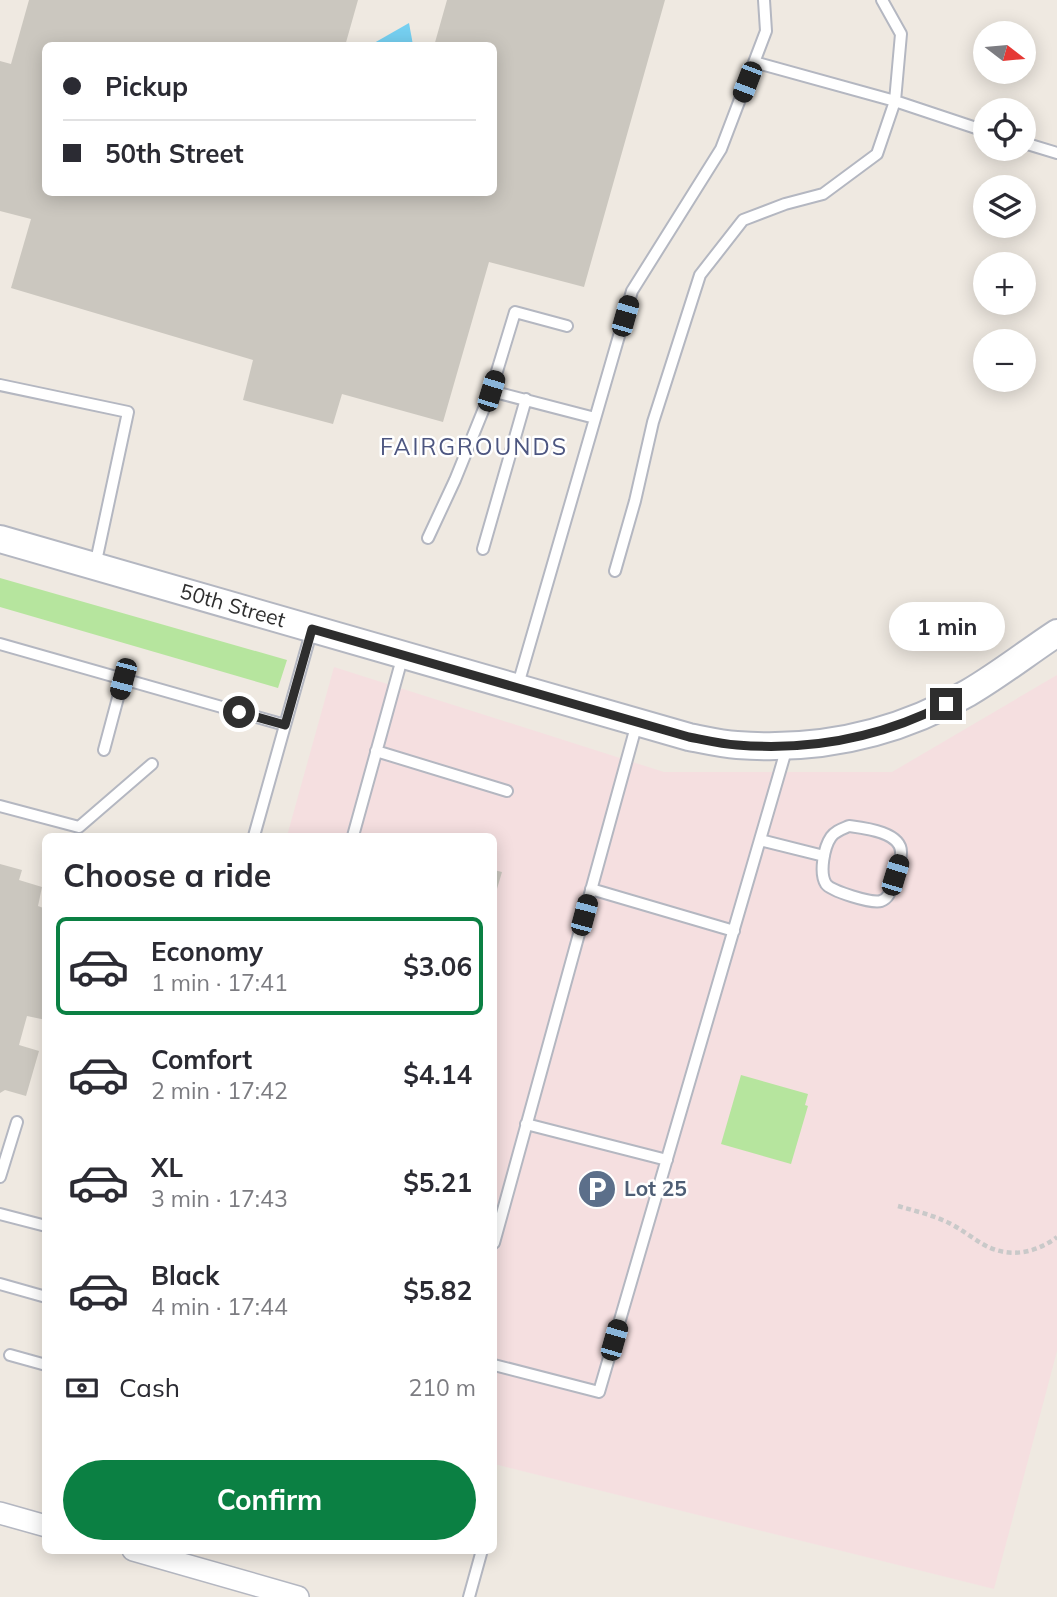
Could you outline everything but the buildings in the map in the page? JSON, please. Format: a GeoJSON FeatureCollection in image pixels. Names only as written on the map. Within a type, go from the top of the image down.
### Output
{"type":"FeatureCollection","features":[{"type":"Feature","properties":{"kind":"street","name":"50th Street"},"geometry":{"type":"LineString","coordinates":[[0,539],[637,723],[689,737],[735,745],[787,747],[839,741],[878,732],[922,716],[969,692],[1057,633]]}},
{"type":"Feature","properties":{"kind":"street"},"geometry":{"type":"LineString","coordinates":[[0,1513],[42,1525]]}},
{"type":"Feature","properties":{"kind":"street"},"geometry":{"type":"LineString","coordinates":[[147,1554],[298,1597]]}},
{"type":"Feature","properties":{"kind":"lane"},"geometry":{"type":"LineString","coordinates":[[517,688],[632,291],[721,149],[766,31],[764,0]]}},
{"type":"Feature","properties":{"kind":"lane"},"geometry":{"type":"LineString","coordinates":[[615,571],[653,422],[700,275],[743,220],[785,204],[823,194],[877,154],[895,101],[901,34],[882,0]]}},
{"type":"Feature","properties":{"kind":"lane"},"geometry":{"type":"LineString","coordinates":[[754,62],[895,101],[973,127]]}},
{"type":"Feature","properties":{"kind":"lane"},"geometry":{"type":"LineString","coordinates":[[1036,147],[1057,153]]}},
{"type":"Feature","properties":{"kind":"lane"},"geometry":{"type":"LineString","coordinates":[[428,538],[456,480],[491,391],[515,313],[567,326]]}},
{"type":"Feature","properties":{"kind":"lane"},"geometry":{"type":"LineString","coordinates":[[0,385],[128,412],[95,566]]}},
{"type":"Feature","properties":{"kind":"lane"},"geometry":{"type":"LineString","coordinates":[[491,391],[595,418]]}},
{"type":"Feature","properties":{"kind":"lane"},"geometry":{"type":"LineString","coordinates":[[483,549],[526,399]]}},
{"type":"Feature","properties":{"kind":"lane"},"geometry":{"type":"LineString","coordinates":[[255,833],[312,629]]}},
{"type":"Feature","properties":{"kind":"lane"},"geometry":{"type":"LineString","coordinates":[[0,644],[285,725]]}},
{"type":"Feature","properties":{"kind":"lane"},"geometry":{"type":"LineString","coordinates":[[354,833],[403,655]]}},
{"type":"Feature","properties":{"kind":"lane"},"geometry":{"type":"LineString","coordinates":[[104,750],[123,679]]}},
{"type":"Feature","properties":{"kind":"lane"},"geometry":{"type":"LineString","coordinates":[[497,1232],[637,723]]}},
{"type":"Feature","properties":{"kind":"lane"},"geometry":{"type":"LineString","coordinates":[[497,1366],[599,1392],[787,747]]}},
{"type":"Feature","properties":{"kind":"lane"},"geometry":{"type":"LineString","coordinates":[[376,751],[507,791]]}},
{"type":"Feature","properties":{"kind":"lane"},"geometry":{"type":"LineString","coordinates":[[0,806],[79,827],[152,764]]}},
{"type":"Feature","properties":{"kind":"lane"},"geometry":{"type":"LineString","coordinates":[[849,826],[882,833],[895,839],[900,846],[901,855],[889,895],[882,901],[873,902],[831,889],[822,875],[824,856],[830,838],[849,826]]}},
{"type":"Feature","properties":{"kind":"lane"},"geometry":{"type":"LineString","coordinates":[[760,840],[824,856]]}},
{"type":"Feature","properties":{"kind":"lane"},"geometry":{"type":"LineString","coordinates":[[591,889],[734,931]]}},
{"type":"Feature","properties":{"kind":"lane"},"geometry":{"type":"LineString","coordinates":[[0,1177],[17,1122]]}},
{"type":"Feature","properties":{"kind":"lane"},"geometry":{"type":"LineString","coordinates":[[526,1124],[667,1160]]}},
{"type":"Feature","properties":{"kind":"lane"},"geometry":{"type":"LineString","coordinates":[[0,1214],[42,1225]]}},
{"type":"Feature","properties":{"kind":"lane"},"geometry":{"type":"LineString","coordinates":[[0,1284],[42,1296]]}},
{"type":"Feature","properties":{"kind":"lane"},"geometry":{"type":"LineString","coordinates":[[9,1355],[42,1364]]}},
{"type":"Feature","properties":{"kind":"lane"},"geometry":{"type":"LineString","coordinates":[[469,1597],[481,1554]]}},
{"type":"Feature","properties":{"kind":"path"},"geometry":{"type":"LineString","coordinates":[[898,1206],[946,1221],[984,1245],[1004,1253],[1022,1253],[1040,1248],[1057,1237]]}},
{"type":"Feature","properties":{"kind":"shaded area"},"geometry":{"type":"Polygon","coordinates":[[[334,667],[664,772],[892,772],[1057,675],[1057,1351],[994,1589],[497,1465],[497,833],[288,833],[334,667]]]}},
{"type":"Feature","properties":{"kind":"green space"},"geometry":{"type":"Polygon","coordinates":[[[0,578],[287,660],[278,688],[0,607],[0,578]]]}},
{"type":"Feature","properties":{"kind":"green space"},"geometry":{"type":"Polygon","coordinates":[[[741,1075],[808,1094],[805,1105],[808,1106],[791,1164],[721,1144],[741,1075]]]}},
{"type":"Feature","properties":{"kind":"water"},"geometry":{"type":"Polygon","coordinates":[[[409,23],[412,42],[376,42],[409,23]]]}},
{"type":"Feature","properties":{"kind":"place","name":"Lot 25"},"geometry":{"type":"Point","coordinates":[597,1189]}},
{"type":"Feature","properties":{"kind":"district","name":"FAIRGROUNDS"},"geometry":{"type":"Point","coordinates":[474,447]}},
{"type":"Feature","properties":{"kind":"route"},"geometry":{"type":"LineString","coordinates":[[239,712],[285,725],[312,629],[689,737],[735,745],[787,747],[839,741],[878,732],[946,704]]}}]}
